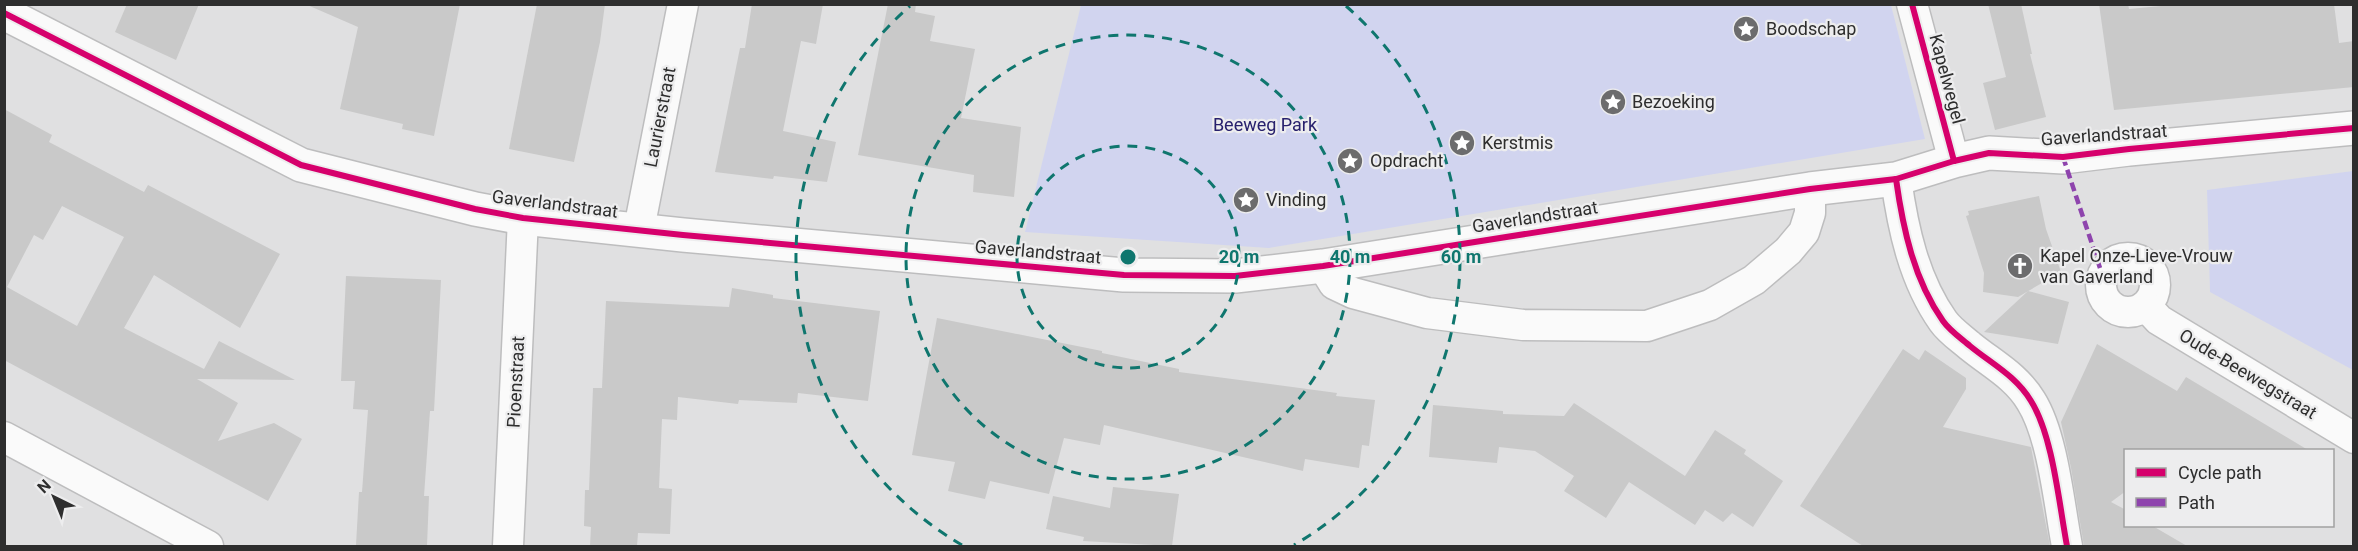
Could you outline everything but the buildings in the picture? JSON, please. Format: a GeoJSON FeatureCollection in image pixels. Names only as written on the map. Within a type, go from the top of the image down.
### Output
{"type":"FeatureCollection","features":[{"type":"Feature","properties":{"kind":"street","name":"Laurierstraat"},"geometry":{"type":"LineString","coordinates":[[639,229],[683,4]]}},
{"type":"Feature","properties":{"kind":"street","name":"Kapelwegel"},"geometry":{"type":"LineString","coordinates":[[1912,4],[1954,161]]}},
{"type":"Feature","properties":{"kind":"street","name":"Gaverlandstraat"},"geometry":{"type":"LineString","coordinates":[[4,13],[301,165],[475,209],[523,218],[695,236],[1124,275],[1235,276],[1323,266],[1810,189],[1896,180],[1954,161],[1989,153],[2063,157],[2128,148],[2354,128]]}},
{"type":"Feature","properties":{"kind":"street"},"geometry":{"type":"LineString","coordinates":[[1896,180],[1912,257],[1926,293],[1945,323],[2016,381],[2031,401],[2044,426],[2067,546]]}},
{"type":"Feature","properties":{"kind":"street"},"geometry":{"type":"LineString","coordinates":[[1323,266],[1335,284],[1353,293],[1427,313],[1523,325],[1647,326],[1710,305],[1754,280],[1788,251],[1804,232],[1810,213],[1810,189]]}},
{"type":"Feature","properties":{"kind":"street","name":"Pioenstraat"},"geometry":{"type":"LineString","coordinates":[[508,546],[523,218]]}},
{"type":"Feature","properties":{"kind":"street","name":"Oude-Beewegstraat"},"geometry":{"type":"LineString","coordinates":[[2146,306],[2159,320],[2354,438]]}},
{"type":"Feature","properties":{"kind":"street"},"geometry":{"type":"LineString","coordinates":[[4,437],[208,546]]}},
{"type":"Feature","properties":{"kind":"green space","name":"Beeweg Park"},"geometry":{"type":"Polygon","coordinates":[[[1081,5],[1891,5],[1925,139],[1269,248],[1025,232],[1081,5]]]}},
{"type":"Feature","properties":{"kind":"green space"},"geometry":{"type":"Polygon","coordinates":[[[2354,171],[2353,370],[2210,292],[2207,190],[2354,171]]]}},
{"type":"Feature","properties":{"kind":"marked path"},"geometry":{"type":"LineString","coordinates":[[2063,157],[2102,274]]}},
{"type":"Feature","properties":{"kind":"cycle path"},"geometry":{"type":"LineString","coordinates":[[1912,4],[1954,161]]}},
{"type":"Feature","properties":{"kind":"cycle path"},"geometry":{"type":"LineString","coordinates":[[4,13],[301,165],[475,209],[523,218],[683,235],[1124,275],[1235,276],[1323,266],[1810,189],[1896,179],[1989,153],[2063,157],[2354,128]]}},
{"type":"Feature","properties":{"kind":"cycle path"},"geometry":{"type":"LineString","coordinates":[[1896,179],[1911,253],[1924,289],[1933,305],[1943,321],[1953,331],[2018,384],[2039,416],[2050,451],[2067,546]]}},
{"type":"Feature","properties":{"kind":"place","name":"Boodschap"},"geometry":{"type":"Point","coordinates":[1746,29]}},
{"type":"Feature","properties":{"kind":"place","name":"Bezoeking"},"geometry":{"type":"Point","coordinates":[1613,102]}},
{"type":"Feature","properties":{"kind":"place","name":"Kerstmis"},"geometry":{"type":"Point","coordinates":[1462,143]}},
{"type":"Feature","properties":{"kind":"place","name":"Opdracht"},"geometry":{"type":"Point","coordinates":[1350,161]}},
{"type":"Feature","properties":{"kind":"place","name":"Vinding"},"geometry":{"type":"Point","coordinates":[1246,200]}},
{"type":"Feature","properties":{"kind":"place","name":"Kapel Onze-Lieve-Vrouw van Gaverland"},"geometry":{"type":"Point","coordinates":[2020,266]}}]}
